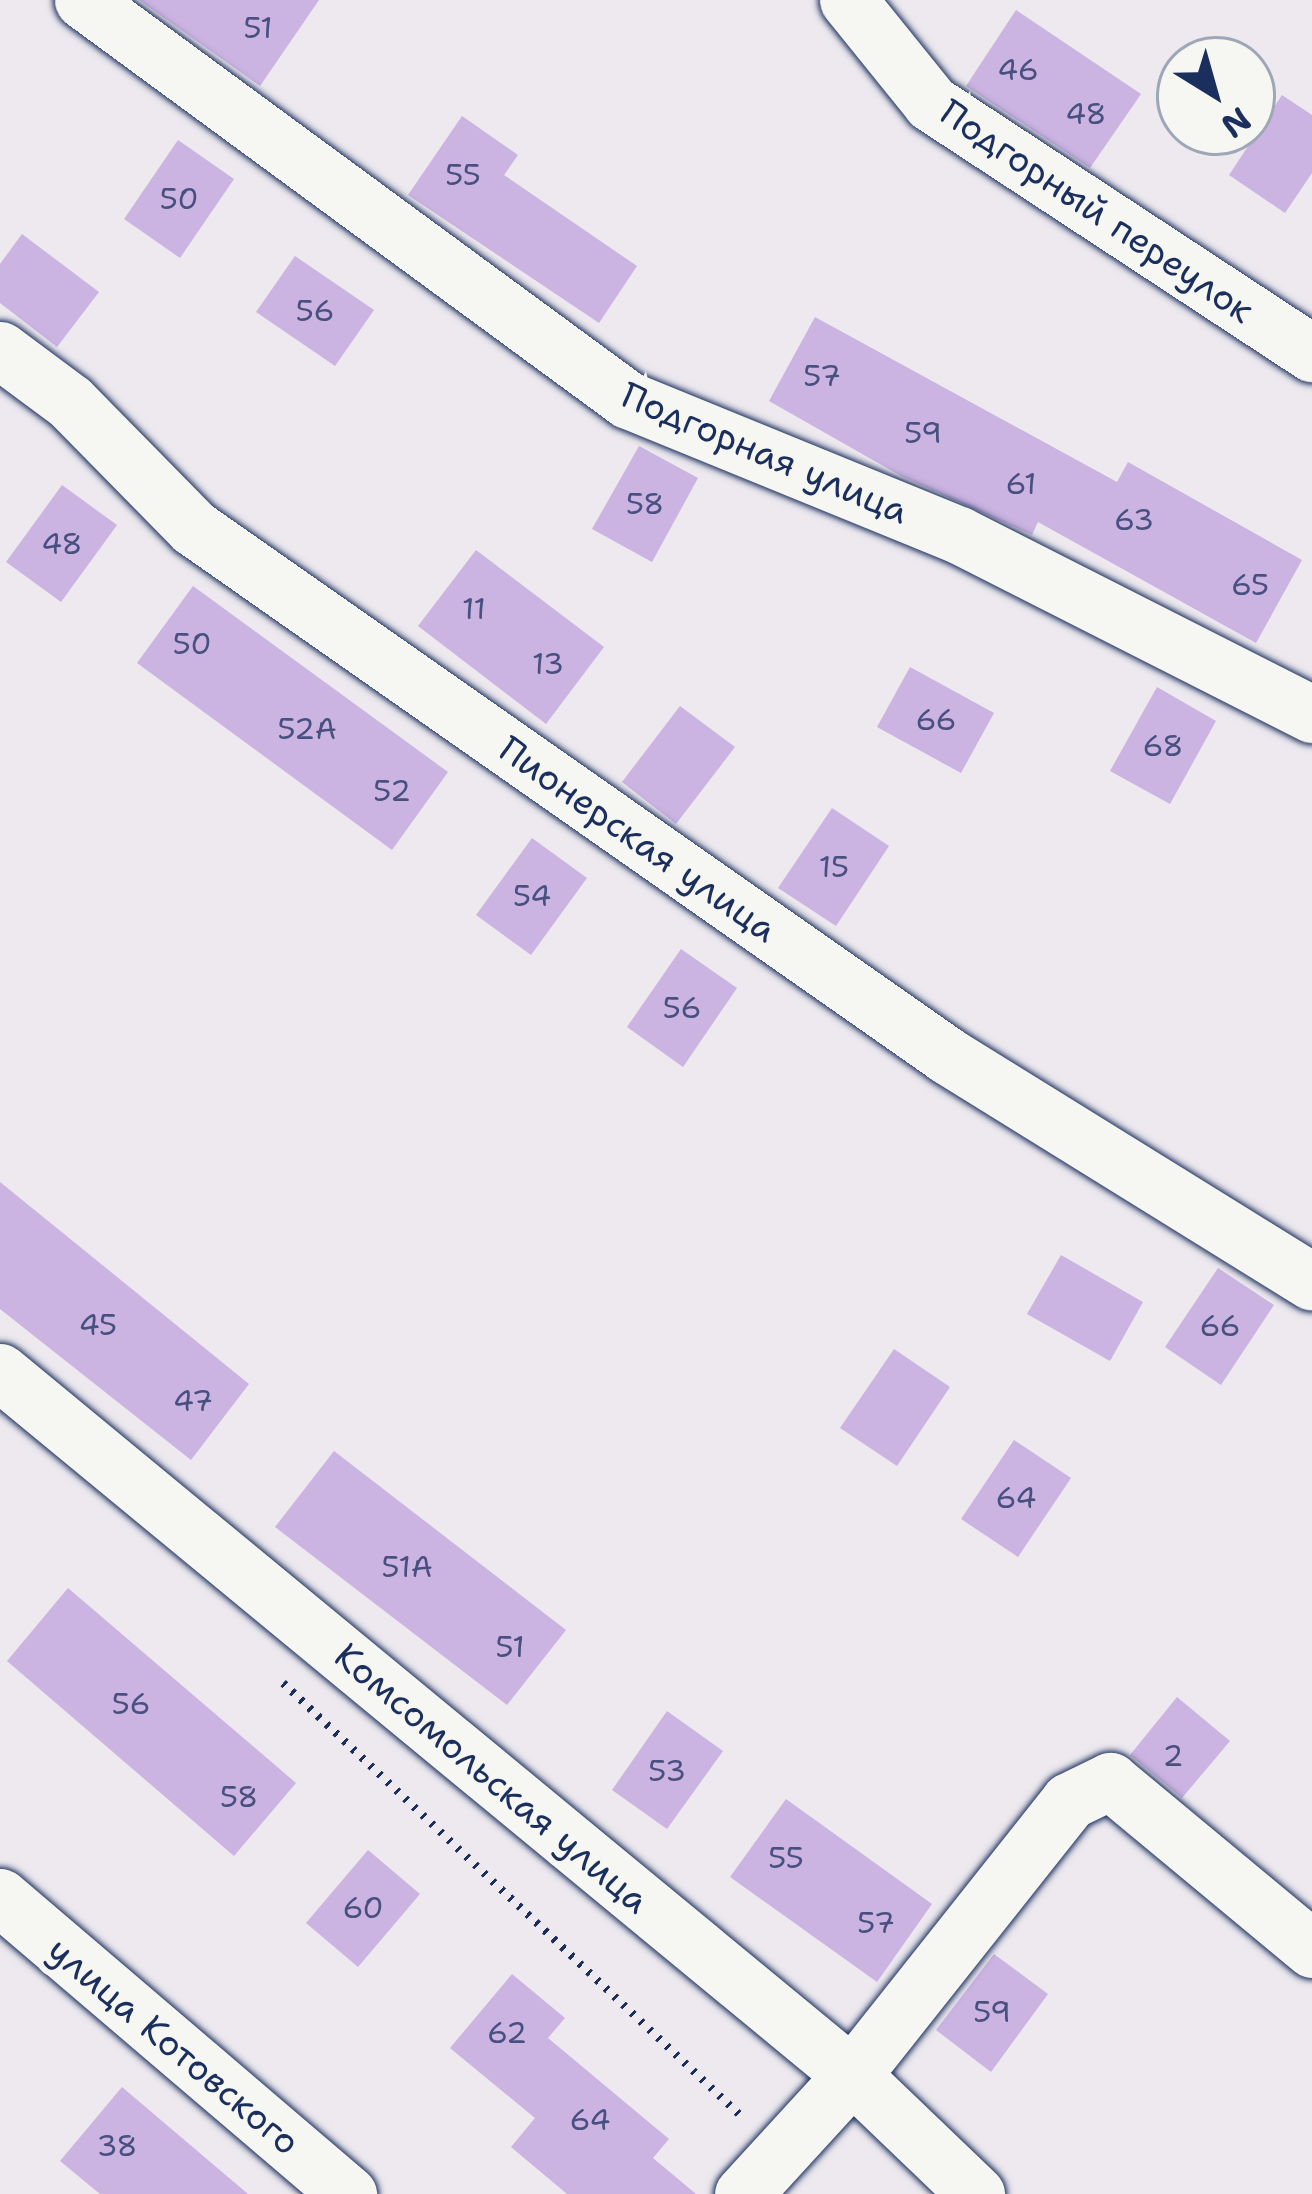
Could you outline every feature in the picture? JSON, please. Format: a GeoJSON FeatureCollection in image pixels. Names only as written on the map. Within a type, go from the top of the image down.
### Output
{"type":"FeatureCollection","features":[{"type":"Feature","properties":{"kind":"street","name":"Подгорная улица"},"geometry":{"type":"LineString","coordinates":[[83,0],[628,400],[959,535],[1312,714]]}},
{"type":"Feature","properties":{"kind":"street","name":"Подгорный переулок"},"geometry":{"type":"LineString","coordinates":[[848,0],[931,103],[1312,353]]}},
{"type":"Feature","properties":{"kind":"street","name":"Пионерская улица"},"geometry":{"type":"LineString","coordinates":[[0,350],[70,402],[194,528],[948,1056],[1312,1282]]}},
{"type":"Feature","properties":{"kind":"street","name":"Комсомольская улица"},"geometry":{"type":"LineString","coordinates":[[0,1372],[852,2075],[976,2194]]}},
{"type":"Feature","properties":{"kind":"street"},"geometry":{"type":"LineString","coordinates":[[762,2174],[852,2075],[1069,1801],[1110,1780],[1312,1949]]}},
{"type":"Feature","properties":{"kind":"street","name":"улица Котовского"},"geometry":{"type":"LineString","coordinates":[[0,1897],[348,2194]]}},
{"type":"Feature","properties":{"kind":"path"},"geometry":{"type":"LineString","coordinates":[[266,1667],[762,2174]]}},
{"type":"Feature","properties":{"kind":"building"},"geometry":{"type":"Polygon","coordinates":[[[139,0],[319,0],[260,86],[139,0]]]}},
{"type":"Feature","properties":{"kind":"building"},"geometry":{"type":"Polygon","coordinates":[[[1016,10],[1141,94],[1090,168],[966,86],[1016,10]]]}},
{"type":"Feature","properties":{"kind":"building"},"geometry":{"type":"Polygon","coordinates":[[[1282,95],[1312,115],[1312,173],[1285,213],[1229,175],[1242,156],[1276,156],[1276,104],[1282,95]]]}},
{"type":"Feature","properties":{"kind":"building"},"geometry":{"type":"Polygon","coordinates":[[[462,116],[518,155],[504,175],[637,266],[599,323],[408,195],[462,116]]]}},
{"type":"Feature","properties":{"kind":"building"},"geometry":{"type":"Polygon","coordinates":[[[178,140],[234,179],[180,258],[124,219],[178,140]]]}},
{"type":"Feature","properties":{"kind":"building"},"geometry":{"type":"Polygon","coordinates":[[[22,234],[99,292],[57,347],[0,303],[0,264],[22,234]]]}},
{"type":"Feature","properties":{"kind":"building"},"geometry":{"type":"Polygon","coordinates":[[[295,256],[374,310],[335,366],[256,312],[295,256]]]}},
{"type":"Feature","properties":{"kind":"building"},"geometry":{"type":"Polygon","coordinates":[[[815,317],[1117,482],[1128,462],[1302,560],[1256,643],[1038,522],[1032,535],[901,476],[769,401],[815,317]]]}},
{"type":"Feature","properties":{"kind":"building"},"geometry":{"type":"Polygon","coordinates":[[[639,446],[698,478],[652,562],[592,529],[639,446]]]}},
{"type":"Feature","properties":{"kind":"building"},"geometry":{"type":"Polygon","coordinates":[[[62,485],[117,525],[61,602],[6,562],[62,485]]]}},
{"type":"Feature","properties":{"kind":"building"},"geometry":{"type":"Polygon","coordinates":[[[476,550],[604,647],[546,724],[418,626],[476,550]]]}},
{"type":"Feature","properties":{"kind":"building"},"geometry":{"type":"Polygon","coordinates":[[[193,586],[448,772],[392,850],[137,663],[193,586]]]}},
{"type":"Feature","properties":{"kind":"building"},"geometry":{"type":"Polygon","coordinates":[[[910,667],[994,713],[961,773],[877,727],[910,667]]]}},
{"type":"Feature","properties":{"kind":"building"},"geometry":{"type":"Polygon","coordinates":[[[1157,687],[1216,721],[1170,804],[1110,771],[1157,687]]]}},
{"type":"Feature","properties":{"kind":"building"},"geometry":{"type":"Polygon","coordinates":[[[680,706],[735,747],[676,824],[622,782],[680,706]]]}},
{"type":"Feature","properties":{"kind":"building"},"geometry":{"type":"Polygon","coordinates":[[[832,808],[889,846],[836,926],[778,888],[832,808]]]}},
{"type":"Feature","properties":{"kind":"building"},"geometry":{"type":"Polygon","coordinates":[[[532,838],[587,878],[531,955],[476,915],[532,838]]]}},
{"type":"Feature","properties":{"kind":"building"},"geometry":{"type":"Polygon","coordinates":[[[681,949],[737,988],[683,1067],[627,1027],[681,949]]]}},
{"type":"Feature","properties":{"kind":"building"},"geometry":{"type":"Polygon","coordinates":[[[0,1182],[249,1384],[191,1460],[0,1309],[0,1182]]]}},
{"type":"Feature","properties":{"kind":"building"},"geometry":{"type":"Polygon","coordinates":[[[1061,1255],[1143,1302],[1110,1361],[1027,1314],[1061,1255]]]}},
{"type":"Feature","properties":{"kind":"building"},"geometry":{"type":"Polygon","coordinates":[[[1218,1268],[1274,1305],[1221,1385],[1165,1347],[1218,1268]]]}},
{"type":"Feature","properties":{"kind":"building"},"geometry":{"type":"Polygon","coordinates":[[[894,1349],[950,1387],[897,1466],[840,1428],[894,1349]]]}},
{"type":"Feature","properties":{"kind":"building"},"geometry":{"type":"Polygon","coordinates":[[[1014,1440],[1071,1478],[1018,1557],[961,1519],[1014,1440]]]}},
{"type":"Feature","properties":{"kind":"building"},"geometry":{"type":"Polygon","coordinates":[[[334,1451],[566,1630],[507,1705],[275,1527],[334,1451]]]}},
{"type":"Feature","properties":{"kind":"building"},"geometry":{"type":"Polygon","coordinates":[[[68,1588],[296,1783],[234,1856],[7,1661],[68,1588]]]}},
{"type":"Feature","properties":{"kind":"building"},"geometry":{"type":"Polygon","coordinates":[[[1177,1697],[1230,1741],[1182,1798],[1130,1755],[1177,1697]]]}},
{"type":"Feature","properties":{"kind":"building"},"geometry":{"type":"Polygon","coordinates":[[[667,1711],[723,1751],[667,1829],[612,1790],[667,1711]]]}},
{"type":"Feature","properties":{"kind":"building"},"geometry":{"type":"Polygon","coordinates":[[[786,1799],[932,1904],[877,1982],[730,1877],[786,1799]]]}},
{"type":"Feature","properties":{"kind":"building"},"geometry":{"type":"Polygon","coordinates":[[[368,1850],[420,1894],[358,1967],[306,1923],[368,1850]]]}},
{"type":"Feature","properties":{"kind":"building"},"geometry":{"type":"Polygon","coordinates":[[[994,1954],[1048,1994],[991,2072],[936,2030],[994,1954]]]}},
{"type":"Feature","properties":{"kind":"building"},"geometry":{"type":"Polygon","coordinates":[[[512,1974],[565,2018],[548,2038],[669,2139],[653,2158],[696,2194],[567,2194],[511,2147],[535,2118],[450,2048],[512,1974]]]}},
{"type":"Feature","properties":{"kind":"building"},"geometry":{"type":"Polygon","coordinates":[[[122,2087],[248,2194],[100,2194],[60,2161],[122,2087]]]}}]}
